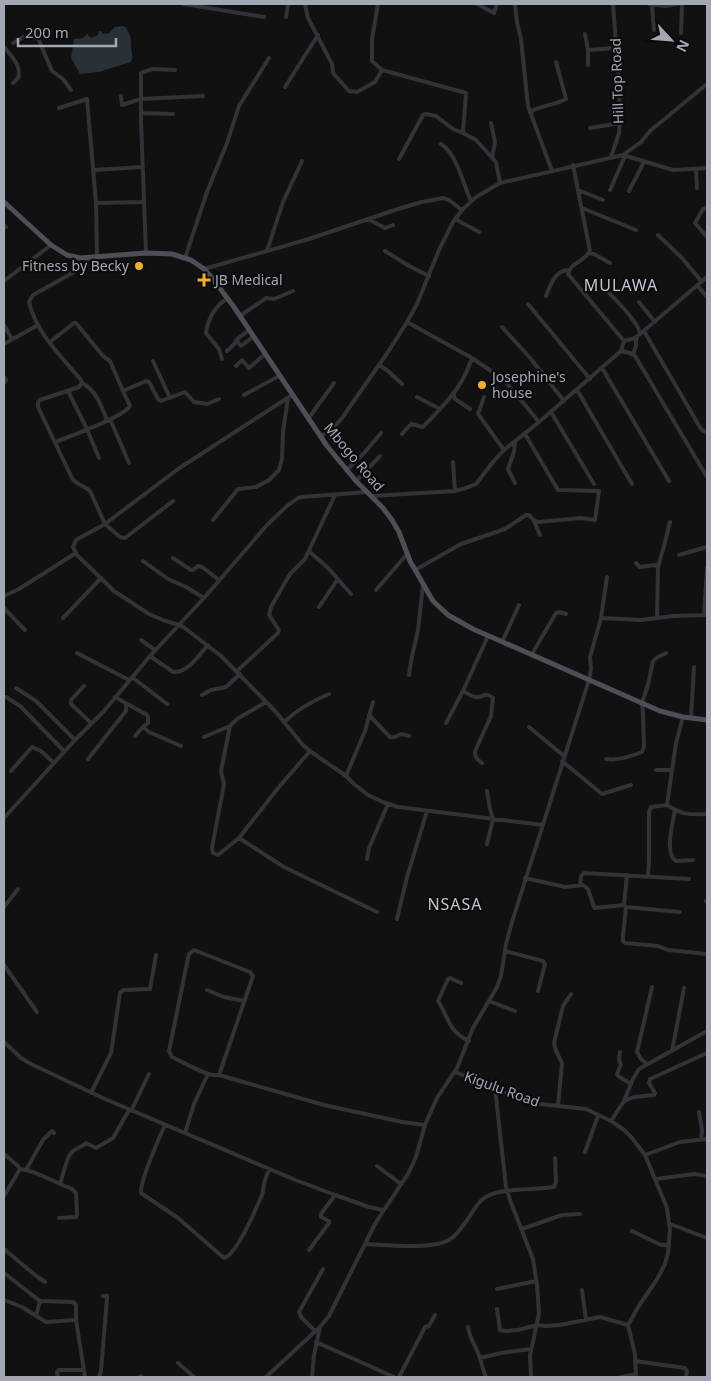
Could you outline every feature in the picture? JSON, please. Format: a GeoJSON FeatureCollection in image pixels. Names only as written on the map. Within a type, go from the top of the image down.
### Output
{"type":"FeatureCollection","features":[{"type":"Feature","properties":{"kind":"main road","name":"Mbogo Road"},"geometry":{"type":"LineString","coordinates":[[4,202],[52,246],[67,255],[80,258],[146,253],[172,254],[185,258],[204,269],[228,298],[279,376],[290,397],[356,481],[392,520],[423,585],[433,601],[448,615],[488,636],[642,703],[683,717],[707,720]]}},
{"type":"Feature","properties":{"kind":"street"},"geometry":{"type":"LineString","coordinates":[[180,4],[264,17]]}},
{"type":"Feature","properties":{"kind":"street"},"geometry":{"type":"LineString","coordinates":[[286,17],[288,4]]}},
{"type":"Feature","properties":{"kind":"street"},"geometry":{"type":"LineString","coordinates":[[305,4],[308,18],[332,64],[333,72],[349,91],[357,92],[374,82],[382,70]]}},
{"type":"Feature","properties":{"kind":"street"},"geometry":{"type":"LineString","coordinates":[[378,4],[372,39],[372,61],[382,70],[465,92],[467,97],[463,133]]}},
{"type":"Feature","properties":{"kind":"street"},"geometry":{"type":"LineString","coordinates":[[477,4],[494,13],[497,4]]}},
{"type":"Feature","properties":{"kind":"street"},"geometry":{"type":"LineString","coordinates":[[515,4],[527,99],[552,171]]}},
{"type":"Feature","properties":{"kind":"street","name":"Hill Top Road"},"geometry":{"type":"LineString","coordinates":[[611,157],[619,133],[620,123],[613,4]]}},
{"type":"Feature","properties":{"kind":"street"},"geometry":{"type":"LineString","coordinates":[[654,30],[650,4],[665,6],[678,4]]}},
{"type":"Feature","properties":{"kind":"street"},"geometry":{"type":"LineString","coordinates":[[681,33],[682,4]]}},
{"type":"Feature","properties":{"kind":"street"},"geometry":{"type":"LineString","coordinates":[[12,43],[34,31],[52,70],[64,79],[71,90]]}},
{"type":"Feature","properties":{"kind":"street"},"geometry":{"type":"LineString","coordinates":[[585,34],[588,65]]}},
{"type":"Feature","properties":{"kind":"street"},"geometry":{"type":"LineString","coordinates":[[285,87],[318,35]]}},
{"type":"Feature","properties":{"kind":"street"},"geometry":{"type":"LineString","coordinates":[[588,50],[616,48]]}},
{"type":"Feature","properties":{"kind":"street"},"geometry":{"type":"LineString","coordinates":[[4,49],[18,66],[18,78],[13,83]]}},
{"type":"Feature","properties":{"kind":"street"},"geometry":{"type":"LineString","coordinates":[[185,258],[207,192],[240,106],[269,58]]}},
{"type":"Feature","properties":{"kind":"street"},"geometry":{"type":"LineString","coordinates":[[530,112],[566,99],[556,62]]}},
{"type":"Feature","properties":{"kind":"street"},"geometry":{"type":"LineString","coordinates":[[146,253],[141,73],[152,69],[175,70]]}},
{"type":"Feature","properties":{"kind":"street"},"geometry":{"type":"LineString","coordinates":[[610,190],[624,156],[641,142],[650,131],[707,84]]}},
{"type":"Feature","properties":{"kind":"street"},"geometry":{"type":"LineString","coordinates":[[121,96],[122,105],[141,100],[203,96]]}},
{"type":"Feature","properties":{"kind":"street"},"geometry":{"type":"LineString","coordinates":[[59,108],[87,99],[96,203],[97,257]]}},
{"type":"Feature","properties":{"kind":"street"},"geometry":{"type":"LineString","coordinates":[[141,113],[173,114]]}},
{"type":"Feature","properties":{"kind":"street"},"geometry":{"type":"LineString","coordinates":[[399,158],[424,114],[436,116],[453,129],[476,140],[497,166],[500,183]]}},
{"type":"Feature","properties":{"kind":"street"},"geometry":{"type":"LineString","coordinates":[[491,123],[495,142],[492,158]]}},
{"type":"Feature","properties":{"kind":"street"},"geometry":{"type":"LineString","coordinates":[[590,128],[620,123]]}},
{"type":"Feature","properties":{"kind":"street"},"geometry":{"type":"LineString","coordinates":[[441,144],[446,147],[458,168],[471,201]]}},
{"type":"Feature","properties":{"kind":"street"},"geometry":{"type":"LineString","coordinates":[[320,437],[342,418],[407,322],[455,219],[471,201],[485,191],[500,183],[611,157],[624,156],[673,170],[707,168]]}},
{"type":"Feature","properties":{"kind":"street"},"geometry":{"type":"LineString","coordinates":[[267,251],[282,202],[302,161]]}},
{"type":"Feature","properties":{"kind":"street"},"geometry":{"type":"LineString","coordinates":[[629,191],[644,162]]}},
{"type":"Feature","properties":{"kind":"street"},"geometry":{"type":"LineString","coordinates":[[546,296],[551,283],[559,272],[569,270],[589,253],[590,248],[573,165]]}},
{"type":"Feature","properties":{"kind":"street"},"geometry":{"type":"LineString","coordinates":[[93,170],[143,167]]}},
{"type":"Feature","properties":{"kind":"street"},"geometry":{"type":"LineString","coordinates":[[696,168],[697,188]]}},
{"type":"Feature","properties":{"kind":"street"},"geometry":{"type":"LineString","coordinates":[[578,190],[603,200]]}},
{"type":"Feature","properties":{"kind":"street"},"geometry":{"type":"LineString","coordinates":[[204,269],[309,239],[398,209],[438,199],[449,200],[462,210]]}},
{"type":"Feature","properties":{"kind":"street"},"geometry":{"type":"LineString","coordinates":[[96,203],[144,202]]}},
{"type":"Feature","properties":{"kind":"street"},"geometry":{"type":"LineString","coordinates":[[582,208],[636,230]]}},
{"type":"Feature","properties":{"kind":"street"},"geometry":{"type":"LineString","coordinates":[[707,208],[703,209],[695,224],[707,238]]}},
{"type":"Feature","properties":{"kind":"street"},"geometry":{"type":"LineString","coordinates":[[368,219],[385,228],[392,225]]}},
{"type":"Feature","properties":{"kind":"street"},"geometry":{"type":"LineString","coordinates":[[455,219],[479,232]]}},
{"type":"Feature","properties":{"kind":"street"},"geometry":{"type":"LineString","coordinates":[[658,235],[676,251],[702,282]]}},
{"type":"Feature","properties":{"kind":"street"},"geometry":{"type":"LineString","coordinates":[[4,281],[52,246]]}},
{"type":"Feature","properties":{"kind":"street"},"geometry":{"type":"LineString","coordinates":[[385,251],[429,276]]}},
{"type":"Feature","properties":{"kind":"street"},"geometry":{"type":"LineString","coordinates":[[589,253],[610,263]]}},
{"type":"Feature","properties":{"kind":"street"},"geometry":{"type":"LineString","coordinates":[[89,257],[85,266],[40,291],[29,302],[38,325],[50,342],[82,383],[95,393],[129,463]]}},
{"type":"Feature","properties":{"kind":"street"},"geometry":{"type":"LineString","coordinates":[[569,270],[568,274],[624,341]]}},
{"type":"Feature","properties":{"kind":"street"},"geometry":{"type":"LineString","coordinates":[[633,354],[636,341],[641,334],[707,278]]}},
{"type":"Feature","properties":{"kind":"street"},"geometry":{"type":"LineString","coordinates":[[698,286],[707,297]]}},
{"type":"Feature","properties":{"kind":"street"},"geometry":{"type":"LineString","coordinates":[[606,290],[624,308],[639,329],[701,429],[707,432]]}},
{"type":"Feature","properties":{"kind":"street"},"geometry":{"type":"LineString","coordinates":[[240,316],[265,298],[274,299],[293,291]]}},
{"type":"Feature","properties":{"kind":"street"},"geometry":{"type":"LineString","coordinates":[[222,359],[219,349],[206,333],[209,319],[223,301],[228,298]]}},
{"type":"Feature","properties":{"kind":"street"},"geometry":{"type":"LineString","coordinates":[[639,302],[655,322]]}},
{"type":"Feature","properties":{"kind":"street"},"geometry":{"type":"LineString","coordinates":[[528,304],[590,378]]}},
{"type":"Feature","properties":{"kind":"street"},"geometry":{"type":"LineString","coordinates":[[50,342],[74,322],[76,323],[103,356],[110,361],[130,408],[108,420],[55,442]]}},
{"type":"Feature","properties":{"kind":"street"},"geometry":{"type":"LineString","coordinates":[[407,322],[472,358],[505,381],[539,422]]}},
{"type":"Feature","properties":{"kind":"street"},"geometry":{"type":"LineString","coordinates":[[4,325],[12,339]]}},
{"type":"Feature","properties":{"kind":"street"},"geometry":{"type":"LineString","coordinates":[[4,344],[38,325]]}},
{"type":"Feature","properties":{"kind":"street"},"geometry":{"type":"LineString","coordinates":[[502,327],[531,359],[564,401]]}},
{"type":"Feature","properties":{"kind":"street"},"geometry":{"type":"LineString","coordinates":[[227,351],[237,342],[236,340],[249,330]]}},
{"type":"Feature","properties":{"kind":"street"},"geometry":{"type":"LineString","coordinates":[[624,341],[641,334]]}},
{"type":"Feature","properties":{"kind":"street"},"geometry":{"type":"LineString","coordinates":[[237,342],[241,346],[253,337]]}},
{"type":"Feature","properties":{"kind":"street"},"geometry":{"type":"LineString","coordinates":[[4,818],[64,751],[104,711],[155,650],[293,501],[309,496],[455,491],[476,484],[504,450],[621,351],[624,341]]}},
{"type":"Feature","properties":{"kind":"street"},"geometry":{"type":"LineString","coordinates":[[621,351],[636,356],[707,476]]}},
{"type":"Feature","properties":{"kind":"street"},"geometry":{"type":"LineString","coordinates":[[236,366],[242,360],[249,368],[265,354]]}},
{"type":"Feature","properties":{"kind":"street"},"geometry":{"type":"LineString","coordinates":[[402,434],[411,424],[423,427],[453,394],[464,377],[472,358]]}},
{"type":"Feature","properties":{"kind":"street"},"geometry":{"type":"LineString","coordinates":[[153,361],[170,398]]}},
{"type":"Feature","properties":{"kind":"street"},"geometry":{"type":"LineString","coordinates":[[379,365],[402,384]]}},
{"type":"Feature","properties":{"kind":"street"},"geometry":{"type":"LineString","coordinates":[[602,368],[669,480]]}},
{"type":"Feature","properties":{"kind":"street"},"geometry":{"type":"LineString","coordinates":[[244,395],[279,376]]}},
{"type":"Feature","properties":{"kind":"street"},"geometry":{"type":"LineString","coordinates":[[4,377],[6,380],[4,384]]}},
{"type":"Feature","properties":{"kind":"street"},"geometry":{"type":"LineString","coordinates":[[123,391],[146,381],[159,400],[162,401],[185,392],[194,402],[208,404],[219,399]]}},
{"type":"Feature","properties":{"kind":"street"},"geometry":{"type":"LineString","coordinates":[[82,383],[79,387],[40,400],[38,407],[72,478],[77,484],[90,491],[105,524],[120,537],[125,538],[173,501]]}},
{"type":"Feature","properties":{"kind":"street"},"geometry":{"type":"LineString","coordinates":[[308,419],[334,383]]}},
{"type":"Feature","properties":{"kind":"street"},"geometry":{"type":"LineString","coordinates":[[577,390],[632,484]]}},
{"type":"Feature","properties":{"kind":"street"},"geometry":{"type":"LineString","coordinates":[[68,391],[99,458]]}},
{"type":"Feature","properties":{"kind":"street"},"geometry":{"type":"LineString","coordinates":[[453,394],[455,399],[470,409]]}},
{"type":"Feature","properties":{"kind":"street"},"geometry":{"type":"LineString","coordinates":[[417,396],[440,408]]}},
{"type":"Feature","properties":{"kind":"street"},"geometry":{"type":"LineString","coordinates":[[213,520],[236,491],[240,488],[256,487],[269,480],[279,470],[282,459],[282,439],[290,397]]}},
{"type":"Feature","properties":{"kind":"street"},"geometry":{"type":"LineString","coordinates":[[290,397],[178,469],[105,524],[76,540],[73,547],[76,553],[114,591],[149,614],[179,624],[208,645],[266,702],[302,744],[368,794],[398,807],[543,825]]}},
{"type":"Feature","properties":{"kind":"street"},"geometry":{"type":"LineString","coordinates":[[484,397],[478,414],[504,450]]}},
{"type":"Feature","properties":{"kind":"street"},"geometry":{"type":"LineString","coordinates":[[551,412],[594,484]]}},
{"type":"Feature","properties":{"kind":"street"},"geometry":{"type":"LineString","coordinates":[[347,470],[381,433]]}},
{"type":"Feature","properties":{"kind":"street"},"geometry":{"type":"LineString","coordinates":[[525,434],[558,490],[599,491],[595,520],[581,518],[538,522],[534,520]]}},
{"type":"Feature","properties":{"kind":"street"},"geometry":{"type":"LineString","coordinates":[[515,442],[514,452],[508,469],[515,483]]}},
{"type":"Feature","properties":{"kind":"street"},"geometry":{"type":"LineString","coordinates":[[356,481],[380,456]]}},
{"type":"Feature","properties":{"kind":"street"},"geometry":{"type":"LineString","coordinates":[[453,462],[455,491]]}},
{"type":"Feature","properties":{"kind":"street"},"geometry":{"type":"LineString","coordinates":[[202,695],[211,690],[226,687],[278,633],[278,626],[269,615],[271,607],[290,574],[302,563],[309,551],[335,495]]}},
{"type":"Feature","properties":{"kind":"street"},"geometry":{"type":"LineString","coordinates":[[415,570],[460,544],[505,529],[526,515],[529,515],[534,520],[540,535]]}},
{"type":"Feature","properties":{"kind":"street"},"geometry":{"type":"LineString","coordinates":[[657,618],[658,567],[670,522]]}},
{"type":"Feature","properties":{"kind":"street"},"geometry":{"type":"LineString","coordinates":[[679,555],[707,547]]}},
{"type":"Feature","properties":{"kind":"street"},"geometry":{"type":"LineString","coordinates":[[309,551],[323,563],[351,594]]}},
{"type":"Feature","properties":{"kind":"street"},"geometry":{"type":"LineString","coordinates":[[4,596],[19,589],[76,553]]}},
{"type":"Feature","properties":{"kind":"street"},"geometry":{"type":"LineString","coordinates":[[376,590],[407,554]]}},
{"type":"Feature","properties":{"kind":"street"},"geometry":{"type":"LineString","coordinates":[[173,558],[191,570],[198,566],[202,567],[219,580]]}},
{"type":"Feature","properties":{"kind":"street"},"geometry":{"type":"LineString","coordinates":[[143,561],[168,579],[204,598]]}},
{"type":"Feature","properties":{"kind":"street"},"geometry":{"type":"LineString","coordinates":[[636,563],[640,567],[654,565],[658,567]]}},
{"type":"Feature","properties":{"kind":"street"},"geometry":{"type":"LineString","coordinates":[[601,618],[629,620],[706,615],[707,568]]}},
{"type":"Feature","properties":{"kind":"street"},"geometry":{"type":"LineString","coordinates":[[266,1377],[320,1327],[329,1316],[383,1210],[413,1164],[425,1125],[438,1098],[460,1063],[476,1022],[499,982],[512,922],[525,878],[589,680],[590,658],[601,618],[607,577]]}},
{"type":"Feature","properties":{"kind":"street"},"geometry":{"type":"LineString","coordinates":[[63,618],[101,578]]}},
{"type":"Feature","properties":{"kind":"street"},"geometry":{"type":"LineString","coordinates":[[319,608],[338,579]]}},
{"type":"Feature","properties":{"kind":"street"},"geometry":{"type":"LineString","coordinates":[[409,676],[418,630],[423,585]]}},
{"type":"Feature","properties":{"kind":"street"},"geometry":{"type":"LineString","coordinates":[[502,642],[519,605]]}},
{"type":"Feature","properties":{"kind":"street"},"geometry":{"type":"LineString","coordinates":[[4,608],[25,630]]}},
{"type":"Feature","properties":{"kind":"street"},"geometry":{"type":"LineString","coordinates":[[532,654],[556,613],[566,614]]}},
{"type":"Feature","properties":{"kind":"street"},"geometry":{"type":"LineString","coordinates":[[446,723],[464,691],[488,636]]}},
{"type":"Feature","properties":{"kind":"street"},"geometry":{"type":"LineString","coordinates":[[141,640],[155,650]]}},
{"type":"Feature","properties":{"kind":"street"},"geometry":{"type":"LineString","coordinates":[[150,656],[173,672],[177,672],[184,670],[208,645]]}},
{"type":"Feature","properties":{"kind":"street"},"geometry":{"type":"LineString","coordinates":[[606,759],[614,759],[642,752],[644,746],[642,703],[654,661],[666,653]]}},
{"type":"Feature","properties":{"kind":"street"},"geometry":{"type":"LineString","coordinates":[[77,654],[130,679],[167,704]]}},
{"type":"Feature","properties":{"kind":"street"},"geometry":{"type":"LineString","coordinates":[[690,718],[694,667]]}},
{"type":"Feature","properties":{"kind":"street"},"geometry":{"type":"LineString","coordinates":[[84,686],[71,700],[71,704],[91,723]]}},
{"type":"Feature","properties":{"kind":"street"},"geometry":{"type":"LineString","coordinates":[[16,688],[36,701],[75,740]]}},
{"type":"Feature","properties":{"kind":"street"},"geometry":{"type":"LineString","coordinates":[[464,691],[478,698],[486,694],[493,698],[491,716],[474,751],[482,763]]}},
{"type":"Feature","properties":{"kind":"street"},"geometry":{"type":"LineString","coordinates":[[284,722],[297,710],[329,694]]}},
{"type":"Feature","properties":{"kind":"street"},"geometry":{"type":"LineString","coordinates":[[6,697],[20,706],[64,751]]}},
{"type":"Feature","properties":{"kind":"street"},"geometry":{"type":"LineString","coordinates":[[115,697],[148,717],[148,723],[135,736]]}},
{"type":"Feature","properties":{"kind":"street"},"geometry":{"type":"LineString","coordinates":[[204,737],[230,726],[237,719],[266,702]]}},
{"type":"Feature","properties":{"kind":"street"},"geometry":{"type":"LineString","coordinates":[[346,776],[362,738],[373,702]]}},
{"type":"Feature","properties":{"kind":"street"},"geometry":{"type":"LineString","coordinates":[[88,759],[126,711],[126,704]]}},
{"type":"Feature","properties":{"kind":"street"},"geometry":{"type":"LineString","coordinates":[[369,715],[390,737],[395,738],[399,734],[409,736]]}},
{"type":"Feature","properties":{"kind":"street"},"geometry":{"type":"LineString","coordinates":[[667,805],[676,743],[683,717]]}},
{"type":"Feature","properties":{"kind":"street"},"geometry":{"type":"LineString","coordinates":[[230,726],[221,771],[224,784],[212,848],[213,853],[218,855],[240,838],[279,787],[310,751]]}},
{"type":"Feature","properties":{"kind":"street"},"geometry":{"type":"LineString","coordinates":[[144,727],[149,732],[180,746]]}},
{"type":"Feature","properties":{"kind":"street"},"geometry":{"type":"LineString","coordinates":[[528,727],[602,794],[631,785]]}},
{"type":"Feature","properties":{"kind":"street"},"geometry":{"type":"LineString","coordinates":[[11,771],[32,747],[41,751],[54,763]]}},
{"type":"Feature","properties":{"kind":"street"},"geometry":{"type":"LineString","coordinates":[[656,770],[672,770]]}},
{"type":"Feature","properties":{"kind":"street"},"geometry":{"type":"LineString","coordinates":[[487,791],[493,819],[487,844]]}},
{"type":"Feature","properties":{"kind":"street"},"geometry":{"type":"LineString","coordinates":[[367,860],[369,848],[388,804]]}},
{"type":"Feature","properties":{"kind":"street"},"geometry":{"type":"LineString","coordinates":[[648,877],[650,809],[652,806],[667,805],[688,814],[707,814]]}},
{"type":"Feature","properties":{"kind":"street"},"geometry":{"type":"LineString","coordinates":[[675,810],[670,841],[671,856],[676,861],[693,860]]}},
{"type":"Feature","properties":{"kind":"street"},"geometry":{"type":"LineString","coordinates":[[397,919],[407,877],[427,811]]}},
{"type":"Feature","properties":{"kind":"street"},"geometry":{"type":"LineString","coordinates":[[240,838],[293,871],[377,912]]}},
{"type":"Feature","properties":{"kind":"street"},"geometry":{"type":"LineString","coordinates":[[580,885],[581,876],[584,873],[689,879]]}},
{"type":"Feature","properties":{"kind":"street"},"geometry":{"type":"LineString","coordinates":[[627,876],[623,941],[658,946],[668,950],[707,954]]}},
{"type":"Feature","properties":{"kind":"street"},"geometry":{"type":"LineString","coordinates":[[525,878],[565,887],[586,886],[595,908],[625,906],[680,912]]}},
{"type":"Feature","properties":{"kind":"street"},"geometry":{"type":"LineString","coordinates":[[4,907],[18,889]]}},
{"type":"Feature","properties":{"kind":"street"},"geometry":{"type":"LineString","coordinates":[[220,1074],[253,976],[196,950],[189,954],[169,1051],[172,1057],[215,1076],[220,1074],[324,1105],[402,1122],[425,1125]]}},
{"type":"Feature","properties":{"kind":"street"},"geometry":{"type":"LineString","coordinates":[[505,951],[543,961],[546,964],[538,991]]}},
{"type":"Feature","properties":{"kind":"street"},"geometry":{"type":"LineString","coordinates":[[91,1093],[111,1053],[120,993],[123,990],[150,989],[156,955]]}},
{"type":"Feature","properties":{"kind":"street"},"geometry":{"type":"LineString","coordinates":[[4,965],[37,1012]]}},
{"type":"Feature","properties":{"kind":"street"},"geometry":{"type":"LineString","coordinates":[[461,983],[450,978],[448,979],[438,1001],[452,1029],[461,1037],[469,1040]]}},
{"type":"Feature","properties":{"kind":"street"},"geometry":{"type":"LineString","coordinates":[[648,1064],[641,1059],[637,1052],[652,987]]}},
{"type":"Feature","properties":{"kind":"street"},"geometry":{"type":"LineString","coordinates":[[672,1051],[684,988]]}},
{"type":"Feature","properties":{"kind":"street"},"geometry":{"type":"LineString","coordinates":[[207,990],[224,997],[244,1001]]}},
{"type":"Feature","properties":{"kind":"street"},"geometry":{"type":"LineString","coordinates":[[558,1106],[562,1063],[554,1043],[563,1006],[571,994]]}},
{"type":"Feature","properties":{"kind":"street"},"geometry":{"type":"LineString","coordinates":[[489,1002],[515,1011]]}},
{"type":"Feature","properties":{"kind":"street"},"geometry":{"type":"LineString","coordinates":[[611,1121],[639,1069],[707,1031]]}},
{"type":"Feature","properties":{"kind":"street"},"geometry":{"type":"LineString","coordinates":[[4,1042],[26,1062],[91,1093],[270,1169],[335,1195],[383,1210]]}},
{"type":"Feature","properties":{"kind":"street"},"geometry":{"type":"LineString","coordinates":[[620,1052],[619,1059],[621,1065],[617,1074],[631,1084]]}},
{"type":"Feature","properties":{"kind":"street"},"geometry":{"type":"LineString","coordinates":[[624,1100],[634,1097],[653,1096],[655,1093],[650,1080],[707,1054]]}},
{"type":"Feature","properties":{"kind":"street","name":"Kigulu Road"},"geometry":{"type":"LineString","coordinates":[[455,1072],[486,1082],[495,1088],[537,1104],[580,1108],[592,1112],[611,1121],[628,1134],[645,1155],[667,1208],[670,1224],[668,1245],[662,1271],[633,1314],[628,1325]]}},
{"type":"Feature","properties":{"kind":"street"},"geometry":{"type":"LineString","coordinates":[[60,1184],[72,1152],[86,1143],[96,1148],[113,1138],[149,1074]]}},
{"type":"Feature","properties":{"kind":"street"},"geometry":{"type":"LineString","coordinates":[[185,1133],[194,1104],[208,1074]]}},
{"type":"Feature","properties":{"kind":"street"},"geometry":{"type":"LineString","coordinates":[[495,1088],[505,1181],[510,1200],[533,1259],[536,1281],[539,1313],[531,1349],[531,1377]]}},
{"type":"Feature","properties":{"kind":"street"},"geometry":{"type":"LineString","coordinates":[[699,1112],[702,1130],[701,1140]]}},
{"type":"Feature","properties":{"kind":"street"},"geometry":{"type":"LineString","coordinates":[[585,1152],[598,1116]]}},
{"type":"Feature","properties":{"kind":"street"},"geometry":{"type":"LineString","coordinates":[[165,1125],[145,1176],[141,1193],[178,1218],[224,1258],[230,1254],[244,1235],[263,1194],[265,1179],[270,1169]]}},
{"type":"Feature","properties":{"kind":"street"},"geometry":{"type":"LineString","coordinates":[[26,1170],[43,1140],[52,1131],[54,1133]]}},
{"type":"Feature","properties":{"kind":"street"},"geometry":{"type":"LineString","coordinates":[[645,1155],[680,1142],[707,1139]]}},
{"type":"Feature","properties":{"kind":"street"},"geometry":{"type":"LineString","coordinates":[[4,1154],[20,1169],[42,1175],[72,1189],[76,1193],[76,1217],[59,1218]]}},
{"type":"Feature","properties":{"kind":"street"},"geometry":{"type":"LineString","coordinates":[[366,1244],[411,1246],[444,1242],[455,1236],[484,1198],[492,1194],[554,1187],[556,1182],[556,1158]]}},
{"type":"Feature","properties":{"kind":"street"},"geometry":{"type":"LineString","coordinates":[[377,1166],[401,1184]]}},
{"type":"Feature","properties":{"kind":"street"},"geometry":{"type":"LineString","coordinates":[[4,1196],[20,1169]]}},
{"type":"Feature","properties":{"kind":"street"},"geometry":{"type":"LineString","coordinates":[[656,1179],[694,1174],[707,1176]]}},
{"type":"Feature","properties":{"kind":"street"},"geometry":{"type":"LineString","coordinates":[[309,1250],[329,1224],[329,1221],[321,1217],[321,1214],[335,1195]]}},
{"type":"Feature","properties":{"kind":"street"},"geometry":{"type":"LineString","coordinates":[[522,1229],[562,1215],[580,1214]]}},
{"type":"Feature","properties":{"kind":"street"},"geometry":{"type":"LineString","coordinates":[[670,1224],[707,1238]]}},
{"type":"Feature","properties":{"kind":"street"},"geometry":{"type":"LineString","coordinates":[[632,1231],[661,1245],[668,1245]]}},
{"type":"Feature","properties":{"kind":"street"},"geometry":{"type":"LineString","coordinates":[[4,1249],[45,1282]]}},
{"type":"Feature","properties":{"kind":"street"},"geometry":{"type":"LineString","coordinates":[[315,1331],[300,1317],[299,1312],[323,1269]]}},
{"type":"Feature","properties":{"kind":"street"},"geometry":{"type":"LineString","coordinates":[[4,1273],[40,1301],[74,1303],[76,1305],[76,1320],[85,1377]]}},
{"type":"Feature","properties":{"kind":"street"},"geometry":{"type":"LineString","coordinates":[[497,1288],[536,1281]]}},
{"type":"Feature","properties":{"kind":"street"},"geometry":{"type":"LineString","coordinates":[[582,1290],[586,1320]]}},
{"type":"Feature","properties":{"kind":"street"},"geometry":{"type":"LineString","coordinates":[[99,1377],[107,1298],[103,1296]]}},
{"type":"Feature","properties":{"kind":"street"},"geometry":{"type":"LineString","coordinates":[[4,1300],[22,1307],[46,1322],[76,1320]]}},
{"type":"Feature","properties":{"kind":"street"},"geometry":{"type":"LineString","coordinates":[[36,1316],[40,1301]]}},
{"type":"Feature","properties":{"kind":"street"},"geometry":{"type":"LineString","coordinates":[[497,1309],[500,1330],[506,1331],[537,1325],[560,1325],[600,1317],[628,1325],[636,1376],[621,1377]]}},
{"type":"Feature","properties":{"kind":"street"},"geometry":{"type":"LineString","coordinates":[[399,1377],[425,1327],[429,1326],[435,1315]]}},
{"type":"Feature","properties":{"kind":"street"},"geometry":{"type":"LineString","coordinates":[[312,1377],[316,1342],[320,1327]]}},
{"type":"Feature","properties":{"kind":"street"},"geometry":{"type":"LineString","coordinates":[[468,1327],[486,1377]]}},
{"type":"Feature","properties":{"kind":"street"},"geometry":{"type":"LineString","coordinates":[[316,1342],[394,1377]]}},
{"type":"Feature","properties":{"kind":"street"},"geometry":{"type":"LineString","coordinates":[[480,1358],[531,1349]]}},
{"type":"Feature","properties":{"kind":"street"},"geometry":{"type":"LineString","coordinates":[[635,1361],[685,1368],[687,1371],[686,1377]]}},
{"type":"Feature","properties":{"kind":"street"},"geometry":{"type":"LineString","coordinates":[[178,1363],[194,1377]]}},
{"type":"Feature","properties":{"kind":"street"},"geometry":{"type":"LineString","coordinates":[[58,1377],[57,1372],[59,1370],[84,1370]]}},
{"type":"Feature","properties":{"kind":"shaded area"},"geometry":{"type":"Polygon","coordinates":[[[124,26],[130,38],[131,62],[99,72],[80,74],[71,58],[74,39],[83,38],[87,34],[91,38],[98,35],[99,31],[103,34],[109,33],[115,27],[124,26]]]}},
{"type":"Feature","properties":{"kind":"place","name":"Fitness by Becky"},"geometry":{"type":"Point","coordinates":[139,266]}},
{"type":"Feature","properties":{"kind":"place","name":"JB Medical"},"geometry":{"type":"Point","coordinates":[204,280]}},
{"type":"Feature","properties":{"kind":"place","name":"Josephine's house"},"geometry":{"type":"Point","coordinates":[482,385]}},
{"type":"Feature","properties":{"kind":"district","name":"MULAWA"},"geometry":{"type":"Point","coordinates":[621,285]}},
{"type":"Feature","properties":{"kind":"district","name":"NSASA"},"geometry":{"type":"Point","coordinates":[455,904]}}]}
